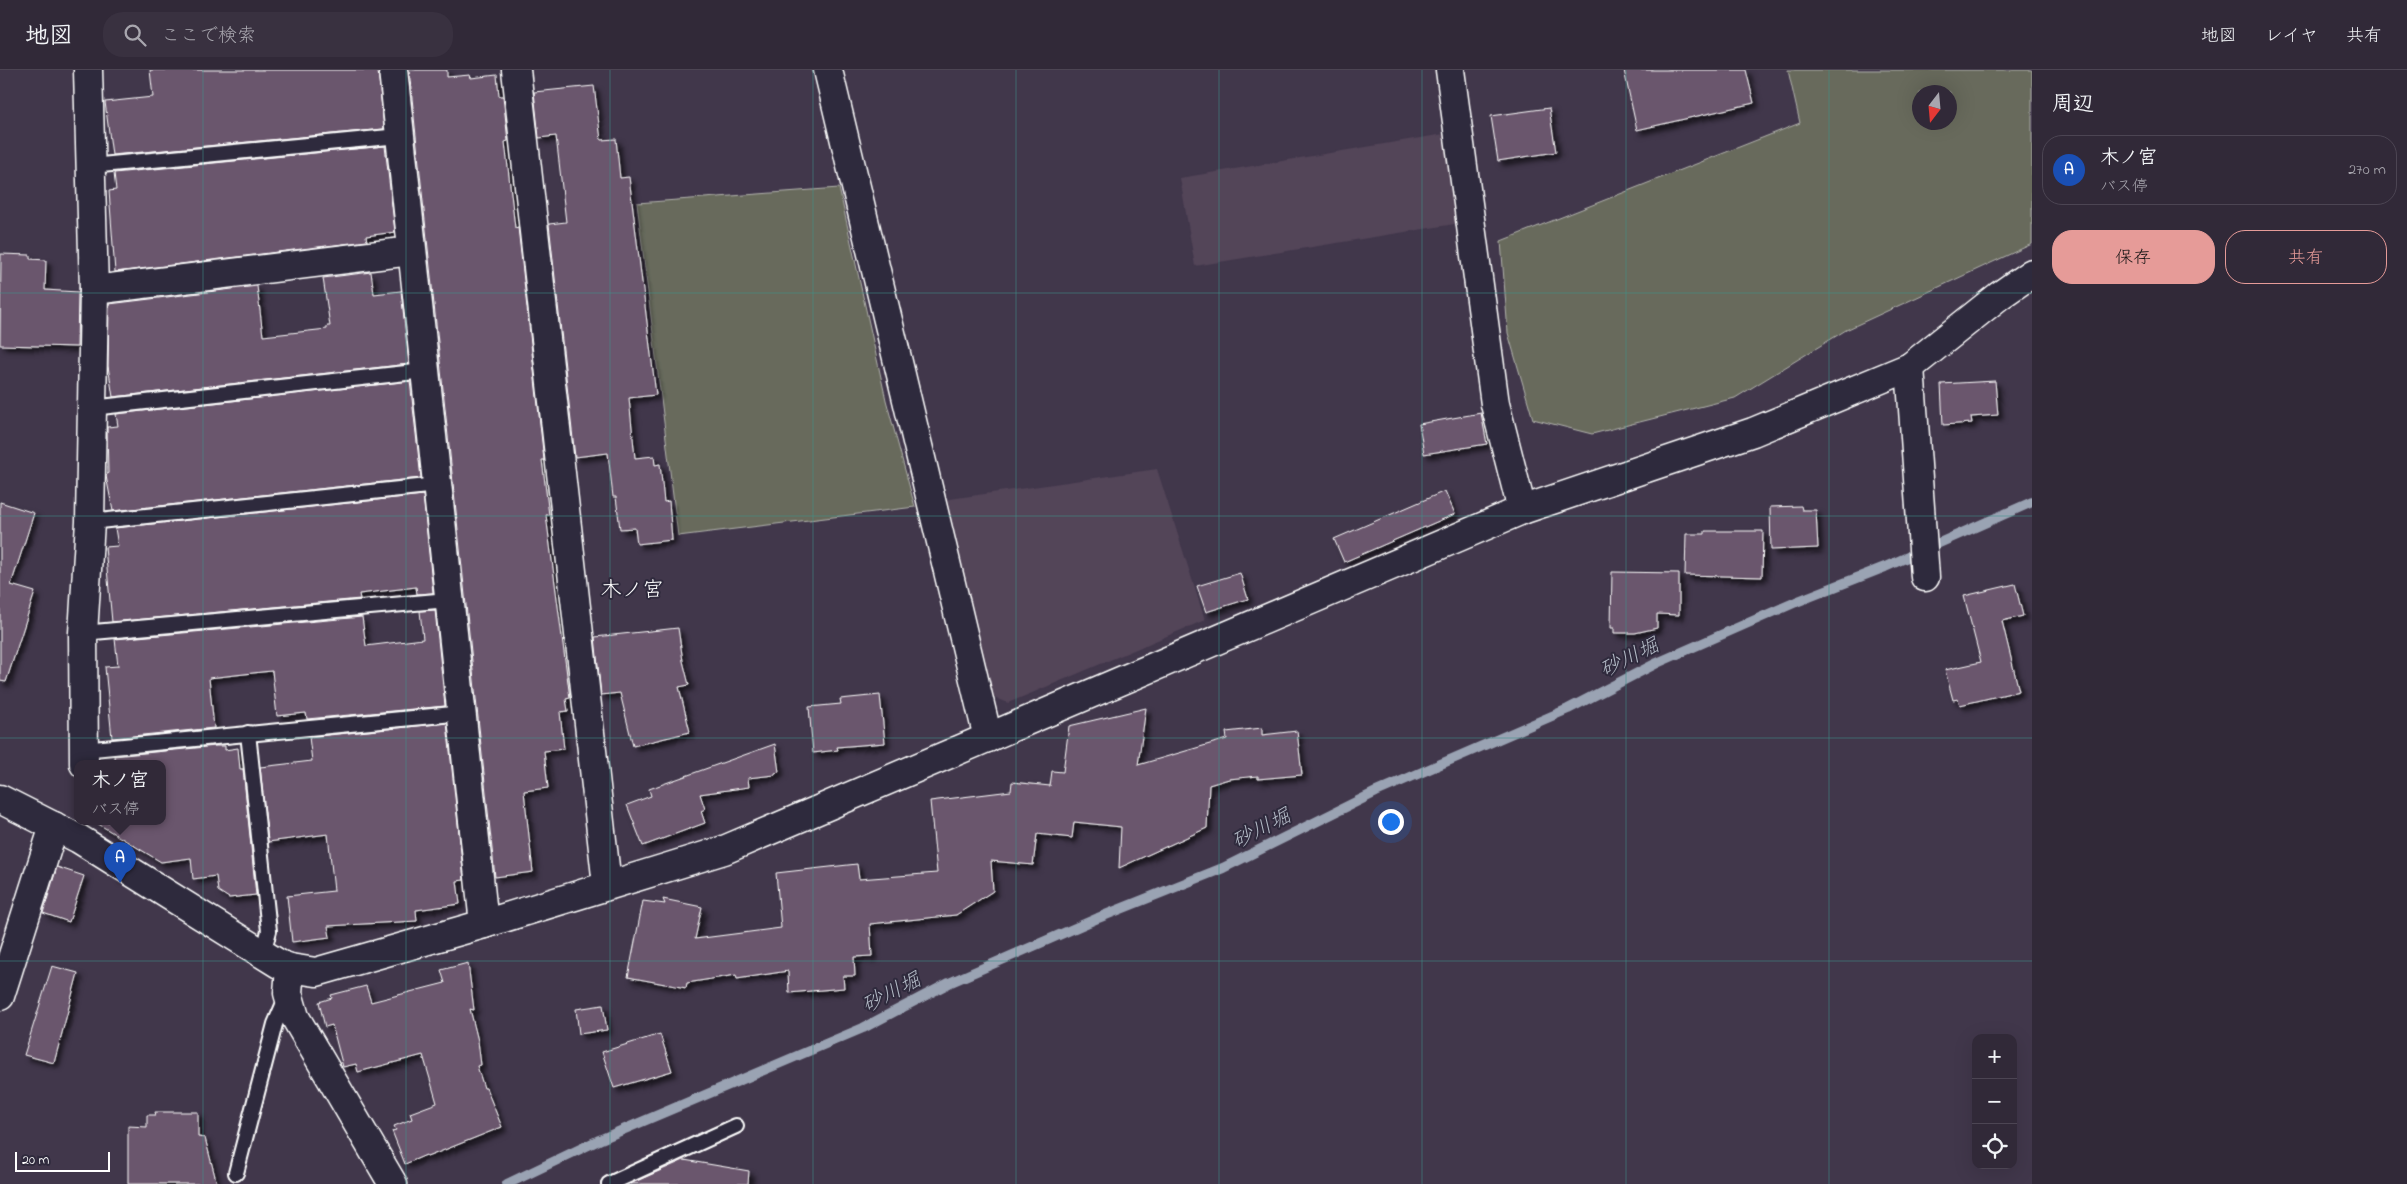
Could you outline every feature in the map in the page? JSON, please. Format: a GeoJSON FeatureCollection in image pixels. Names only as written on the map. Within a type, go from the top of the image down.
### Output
{"type":"FeatureCollection","features":[{"type":"Feature","properties":{"kind":"street"},"geometry":{"type":"LineString","coordinates":[[84,757],[83,633],[90,522],[94,290],[88,70]]}},
{"type":"Feature","properties":{"kind":"street"},"geometry":{"type":"LineString","coordinates":[[393,70],[484,924]]}},
{"type":"Feature","properties":{"kind":"street"},"geometry":{"type":"LineString","coordinates":[[516,70],[607,885]]}},
{"type":"Feature","properties":{"kind":"street"},"geometry":{"type":"LineString","coordinates":[[828,70],[988,738]]}},
{"type":"Feature","properties":{"kind":"street"},"geometry":{"type":"LineString","coordinates":[[1450,70],[1495,404],[1522,510]]}},
{"type":"Feature","properties":{"kind":"street"},"geometry":{"type":"LineString","coordinates":[[94,290],[411,251]]}},
{"type":"Feature","properties":{"kind":"street"},"geometry":{"type":"LineString","coordinates":[[289,981],[484,924],[724,850],[1522,510],[1753,432],[1910,367],[1999,296],[2032,273]]}},
{"type":"Feature","properties":{"kind":"street"},"geometry":{"type":"LineString","coordinates":[[1910,367],[1925,577]]}},
{"type":"Feature","properties":{"kind":"street"},"geometry":{"type":"LineString","coordinates":[[0,799],[54,826],[81,831],[263,953],[289,981],[295,1017],[393,1184]]}},
{"type":"Feature","properties":{"kind":"street"},"geometry":{"type":"LineString","coordinates":[[0,996],[54,826]]}},
{"type":"Feature","properties":{"kind":"lane"},"geometry":{"type":"LineString","coordinates":[[91,166],[399,136]]}},
{"type":"Feature","properties":{"kind":"lane"},"geometry":{"type":"LineString","coordinates":[[92,408],[424,371]]}},
{"type":"Feature","properties":{"kind":"lane"},"geometry":{"type":"LineString","coordinates":[[90,522],[438,485]]}},
{"type":"Feature","properties":{"kind":"lane"},"geometry":{"type":"LineString","coordinates":[[83,633],[448,600]]}},
{"type":"Feature","properties":{"kind":"lane"},"geometry":{"type":"LineString","coordinates":[[84,757],[248,733],[463,713]]}},
{"type":"Feature","properties":{"kind":"lane"},"geometry":{"type":"LineString","coordinates":[[248,733],[269,932],[263,953]]}},
{"type":"Feature","properties":{"kind":"lane"},"geometry":{"type":"LineString","coordinates":[[236,1173],[289,981]]}},
{"type":"Feature","properties":{"kind":"lane"},"geometry":{"type":"LineString","coordinates":[[609,1184],[736,1126]]}},
{"type":"Feature","properties":{"kind":"shaded area"},"geometry":{"type":"Polygon","coordinates":[[[1450,133],[1461,223],[1195,266],[1180,178],[1450,133]]]}},
{"type":"Feature","properties":{"kind":"shaded area"},"geometry":{"type":"Polygon","coordinates":[[[1157,469],[1205,620],[1008,703],[987,694],[943,500],[1157,469]]]}},
{"type":"Feature","properties":{"kind":"green space"},"geometry":{"type":"Polygon","coordinates":[[[1788,70],[2032,70],[2032,244],[1846,330],[1735,398],[1592,434],[1533,419],[1508,333],[1501,241],[1800,123],[1788,70]]]}},
{"type":"Feature","properties":{"kind":"green space"},"geometry":{"type":"Polygon","coordinates":[[[839,188],[886,400],[915,507],[678,536],[637,203],[839,188]]]}},
{"type":"Feature","properties":{"kind":"building"},"geometry":{"type":"Polygon","coordinates":[[[150,70],[378,70],[384,129],[112,155],[105,102],[153,97],[150,70]]]}},
{"type":"Feature","properties":{"kind":"building"},"geometry":{"type":"Polygon","coordinates":[[[409,70],[447,70],[447,77],[470,75],[471,78],[497,75],[499,96],[503,96],[508,141],[505,142],[515,228],[518,227],[544,460],[542,460],[549,515],[546,515],[570,698],[566,699],[568,711],[560,712],[564,749],[544,751],[548,788],[524,791],[533,872],[495,877],[409,70]]]}},
{"type":"Feature","properties":{"kind":"building"},"geometry":{"type":"Polygon","coordinates":[[[1624,70],[1746,70],[1754,103],[1637,130],[1624,70]]]}},
{"type":"Feature","properties":{"kind":"building"},"geometry":{"type":"Polygon","coordinates":[[[594,86],[601,140],[616,139],[620,178],[629,177],[656,395],[629,398],[635,458],[654,456],[655,465],[660,464],[664,502],[669,501],[672,540],[637,544],[635,528],[620,529],[616,497],[613,497],[608,453],[575,457],[549,224],[566,222],[556,136],[539,138],[534,92],[594,86]]]}},
{"type":"Feature","properties":{"kind":"building"},"geometry":{"type":"Polygon","coordinates":[[[1549,108],[1556,152],[1498,161],[1491,116],[1549,108]]]}},
{"type":"Feature","properties":{"kind":"building"},"geometry":{"type":"Polygon","coordinates":[[[385,146],[395,232],[366,236],[367,241],[115,272],[109,191],[116,190],[114,173],[385,146]]]}},
{"type":"Feature","properties":{"kind":"building"},"geometry":{"type":"Polygon","coordinates":[[[1,254],[30,255],[30,259],[46,260],[45,290],[78,292],[77,347],[0,345],[1,254]]]}},
{"type":"Feature","properties":{"kind":"building"},"geometry":{"type":"Polygon","coordinates":[[[371,272],[374,294],[401,291],[409,364],[113,397],[108,366],[109,304],[257,286],[263,336],[327,329],[327,326],[330,326],[323,278],[371,272]]]}},
{"type":"Feature","properties":{"kind":"building"},"geometry":{"type":"Polygon","coordinates":[[[410,381],[421,478],[113,511],[106,476],[108,473],[107,427],[118,426],[116,414],[410,381]]]}},
{"type":"Feature","properties":{"kind":"building"},"geometry":{"type":"Polygon","coordinates":[[[1995,381],[1998,415],[1971,417],[1972,423],[1943,425],[1941,384],[1995,381]]]}},
{"type":"Feature","properties":{"kind":"building"},"geometry":{"type":"Polygon","coordinates":[[[1481,413],[1487,444],[1424,454],[1419,424],[1481,413]]]}},
{"type":"Feature","properties":{"kind":"building"},"geometry":{"type":"Polygon","coordinates":[[[1445,491],[1455,514],[1344,562],[1334,539],[1445,491]]]}},
{"type":"Feature","properties":{"kind":"building"},"geometry":{"type":"Polygon","coordinates":[[[423,495],[433,593],[417,594],[416,587],[359,594],[360,599],[112,622],[105,547],[118,546],[115,528],[423,495]]]}},
{"type":"Feature","properties":{"kind":"building"},"geometry":{"type":"Polygon","coordinates":[[[0,502],[34,513],[11,585],[35,592],[6,682],[0,681],[0,502]]]}},
{"type":"Feature","properties":{"kind":"building"},"geometry":{"type":"Polygon","coordinates":[[[1801,506],[1802,510],[1816,510],[1818,548],[1771,550],[1770,507],[1801,506]]]}},
{"type":"Feature","properties":{"kind":"building"},"geometry":{"type":"Polygon","coordinates":[[[1705,531],[1763,531],[1762,577],[1685,575],[1686,534],[1705,534],[1705,531]]]}},
{"type":"Feature","properties":{"kind":"building"},"geometry":{"type":"Polygon","coordinates":[[[1612,572],[1679,573],[1679,615],[1657,614],[1657,628],[1635,633],[1614,633],[1614,628],[1611,628],[1612,572]]]}},
{"type":"Feature","properties":{"kind":"building"},"geometry":{"type":"Polygon","coordinates":[[[1240,573],[1248,599],[1206,612],[1197,586],[1240,573]]]}},
{"type":"Feature","properties":{"kind":"building"},"geometry":{"type":"Polygon","coordinates":[[[2015,584],[2023,616],[2002,621],[2019,691],[1960,705],[1958,699],[1953,700],[1945,670],[1981,662],[1964,596],[2015,584]]]}},
{"type":"Feature","properties":{"kind":"building"},"geometry":{"type":"Polygon","coordinates":[[[435,610],[445,706],[307,719],[306,713],[277,716],[272,671],[209,678],[214,728],[112,738],[105,667],[118,666],[115,639],[362,617],[366,646],[423,639],[420,611],[435,610]]]}},
{"type":"Feature","properties":{"kind":"building"},"geometry":{"type":"Polygon","coordinates":[[[678,628],[689,685],[679,687],[690,732],[633,746],[620,693],[601,695],[595,637],[678,628]]]}},
{"type":"Feature","properties":{"kind":"building"},"geometry":{"type":"Polygon","coordinates":[[[880,695],[885,743],[837,747],[838,750],[813,753],[809,707],[841,704],[840,699],[880,695]]]}},
{"type":"Feature","properties":{"kind":"building"},"geometry":{"type":"Polygon","coordinates":[[[1146,708],[1138,765],[1227,739],[1226,732],[1262,728],[1262,735],[1297,731],[1302,775],[1258,779],[1258,776],[1229,779],[1209,785],[1207,828],[1119,868],[1121,827],[1074,822],[1072,838],[1037,834],[1033,865],[991,861],[993,891],[956,915],[870,924],[872,956],[854,957],[855,976],[843,976],[844,988],[789,993],[788,971],[737,979],[736,975],[687,983],[686,988],[628,977],[643,901],[665,904],[663,899],[702,907],[695,939],[781,928],[776,873],[857,864],[859,879],[937,873],[930,801],[1011,791],[1012,782],[1050,786],[1052,771],[1063,772],[1069,726],[1146,708]]]}},
{"type":"Feature","properties":{"kind":"building"},"geometry":{"type":"Polygon","coordinates":[[[447,723],[464,880],[457,881],[460,904],[416,910],[417,921],[328,926],[330,937],[292,942],[287,896],[334,891],[328,834],[268,842],[260,767],[312,761],[309,737],[447,723]]]}},
{"type":"Feature","properties":{"kind":"building"},"geometry":{"type":"Polygon","coordinates":[[[775,744],[779,772],[775,773],[775,775],[748,778],[749,787],[700,794],[705,809],[701,811],[705,823],[643,846],[627,805],[651,796],[649,789],[775,744]]]}},
{"type":"Feature","properties":{"kind":"building"},"geometry":{"type":"Polygon","coordinates":[[[216,746],[225,746],[225,750],[238,748],[240,769],[243,769],[256,895],[229,898],[218,891],[216,876],[193,879],[191,858],[161,862],[100,825],[166,825],[166,760],[114,760],[114,756],[216,746]]]}},
{"type":"Feature","properties":{"kind":"building"},"geometry":{"type":"Polygon","coordinates":[[[57,867],[84,876],[69,922],[43,913],[57,867]]]}},
{"type":"Feature","properties":{"kind":"building"},"geometry":{"type":"Polygon","coordinates":[[[468,963],[474,1010],[470,1009],[478,1041],[481,1065],[477,1066],[484,1088],[486,1088],[502,1127],[405,1164],[392,1131],[396,1130],[394,1126],[412,1119],[410,1113],[437,1103],[423,1055],[358,1072],[356,1064],[343,1067],[332,1025],[325,1027],[319,1002],[332,998],[331,995],[366,986],[371,1002],[445,983],[441,970],[468,963]]]}},
{"type":"Feature","properties":{"kind":"building"},"geometry":{"type":"Polygon","coordinates":[[[52,966],[78,973],[54,1063],[24,1055],[52,966]]]}},
{"type":"Feature","properties":{"kind":"building"},"geometry":{"type":"Polygon","coordinates":[[[603,1005],[607,1030],[579,1034],[576,1009],[603,1005]]]}},
{"type":"Feature","properties":{"kind":"building"},"geometry":{"type":"Polygon","coordinates":[[[660,1034],[672,1071],[614,1088],[602,1052],[660,1034]]]}},
{"type":"Feature","properties":{"kind":"building"},"geometry":{"type":"Polygon","coordinates":[[[155,1112],[198,1112],[198,1137],[205,1138],[217,1184],[128,1184],[128,1126],[147,1127],[147,1115],[156,1115],[155,1112]]]}},
{"type":"Feature","properties":{"kind":"building"},"geometry":{"type":"Polygon","coordinates":[[[684,1160],[749,1171],[748,1184],[630,1184],[684,1160]]]}},
{"type":"Feature","properties":{"kind":"waterway","name":"砂川堀"},"geometry":{"type":"LineString","coordinates":[[507,1184],[599,1140],[863,1028],[949,983],[1098,918],[1223,868],[1376,792],[1568,709],[1657,663],[1796,602],[1885,567],[2032,502]]}},
{"type":"Feature","properties":{"kind":"place","name":"木ノ宮"},"geometry":{"type":"Point","coordinates":[120,883]}},
{"type":"Feature","properties":{"kind":"district","name":"木ノ宮"},"geometry":{"type":"Point","coordinates":[632,589]}}]}
